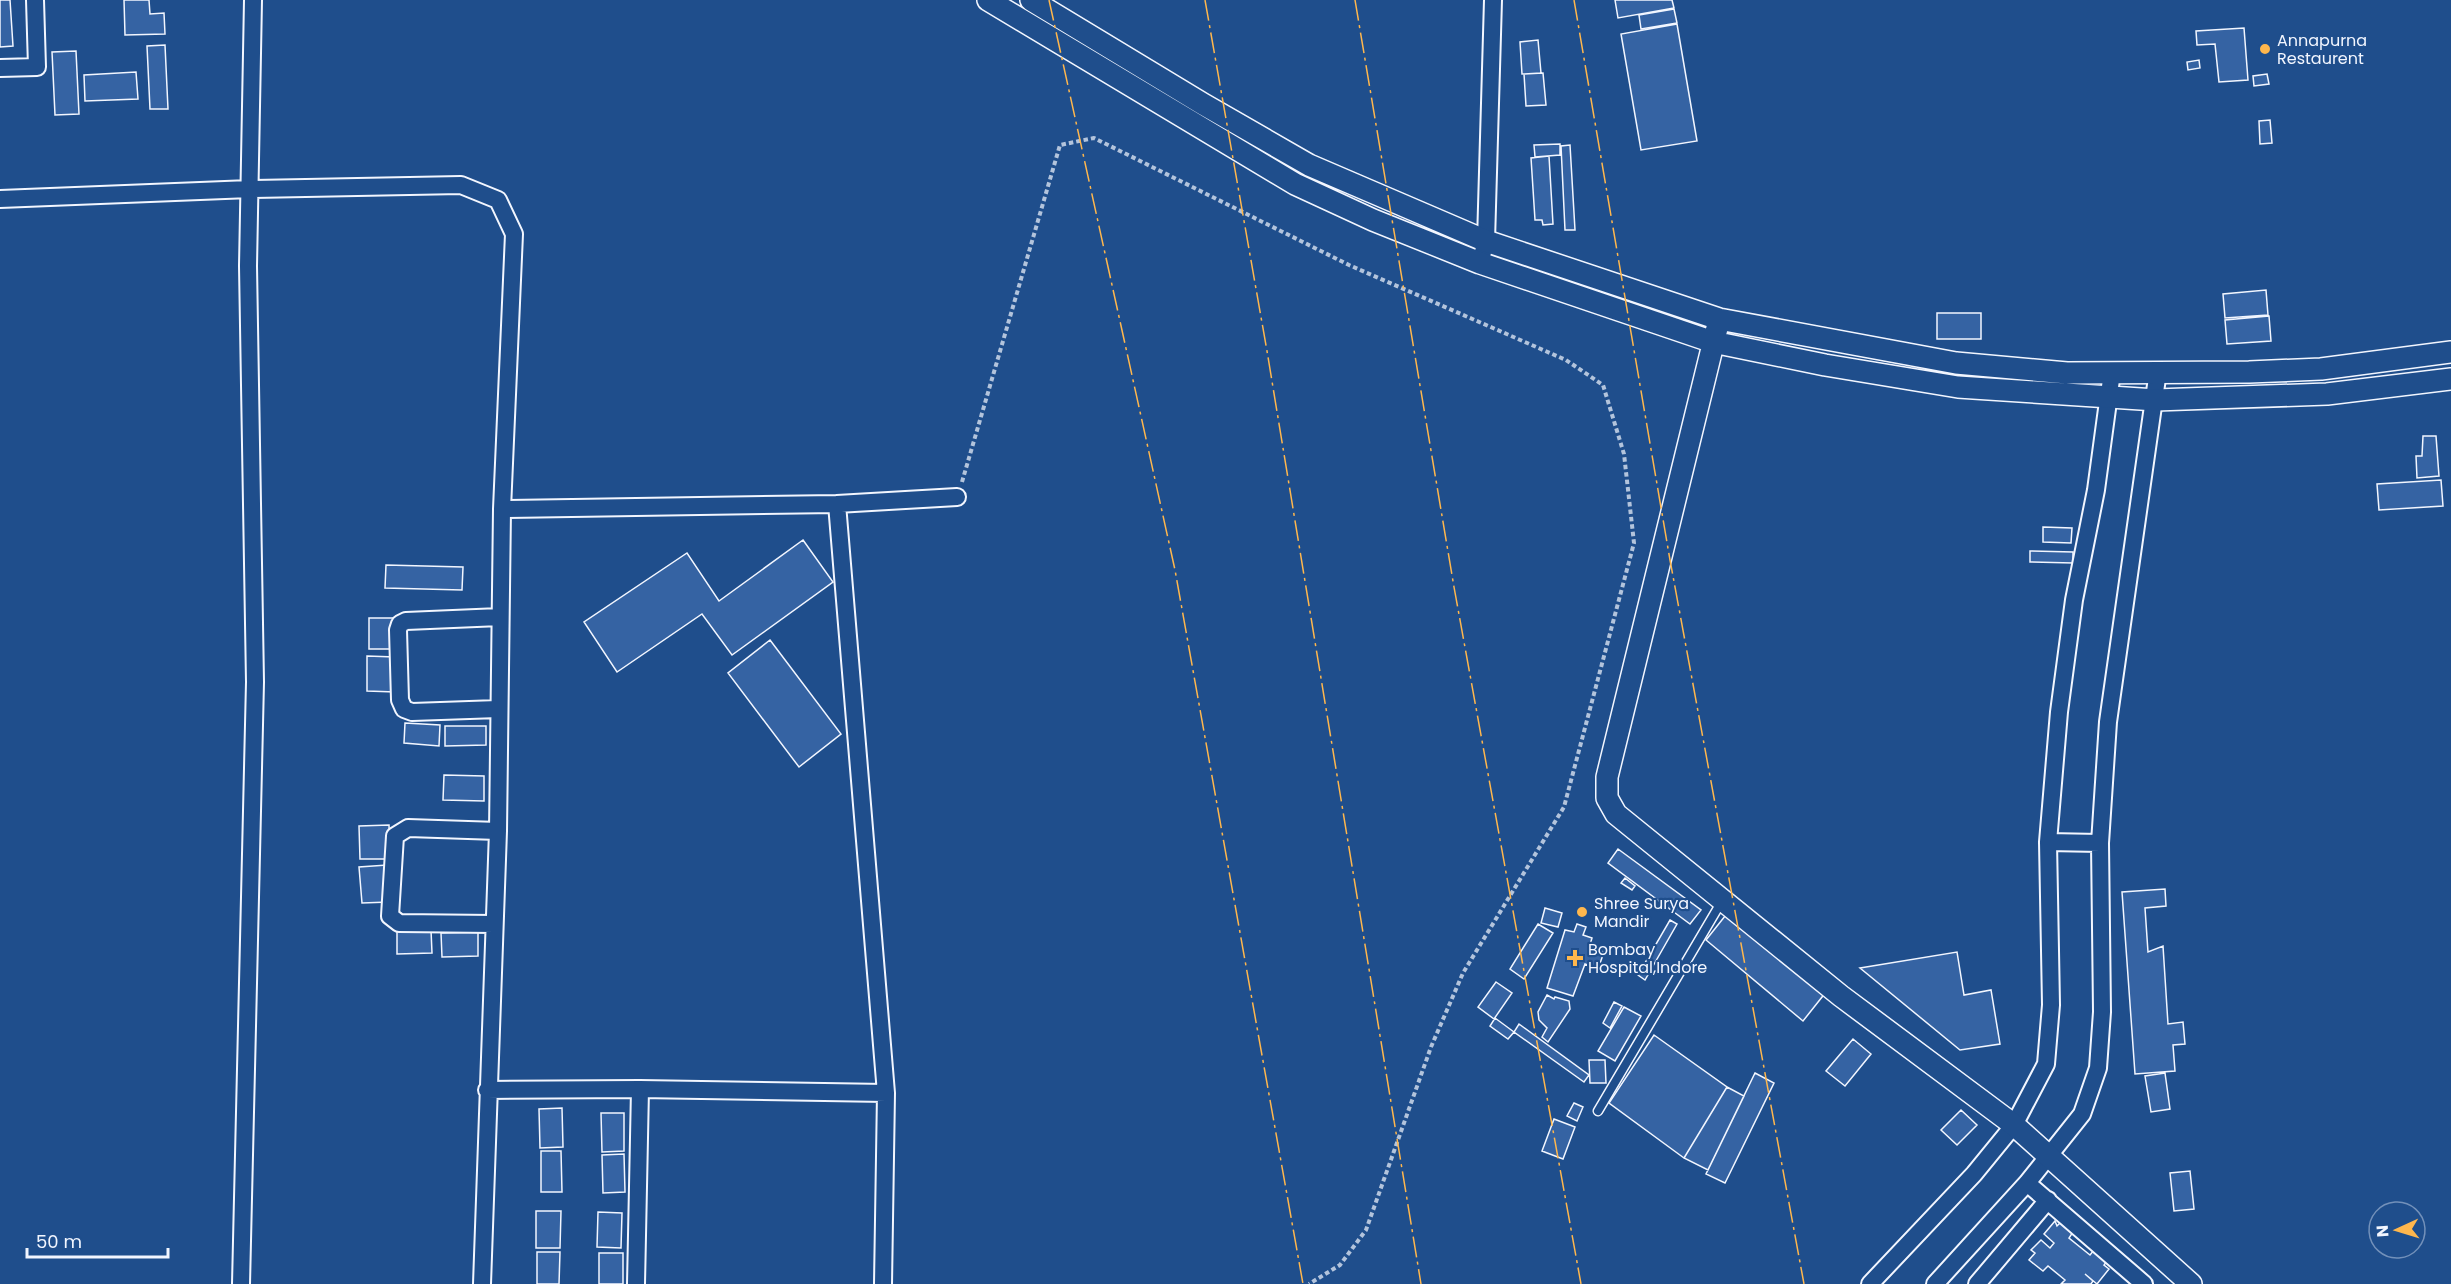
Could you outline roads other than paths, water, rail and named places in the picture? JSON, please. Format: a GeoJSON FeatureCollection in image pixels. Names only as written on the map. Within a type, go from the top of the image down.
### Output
{"type":"FeatureCollection","features":[{"type":"Feature","properties":{"kind":"street"},"geometry":{"type":"LineString","coordinates":[[0,68],[37,67],[35,0]]}},
{"type":"Feature","properties":{"kind":"street"},"geometry":{"type":"LineString","coordinates":[[241,1284],[255,682],[248,266],[253,0]]}},
{"type":"Feature","properties":{"kind":"street"},"geometry":{"type":"LineString","coordinates":[[988,0],[1295,184],[1373,220],[1480,263],[1713,342],[1825,365],[1958,387],[2156,400],[2327,394],[2451,379]]}},
{"type":"Feature","properties":{"kind":"street"},"geometry":{"type":"LineString","coordinates":[[1031,0],[1309,165],[1486,241],[1719,319],[1956,363],[2067,373],[2248,372],[2321,369],[2451,352]]}},
{"type":"Feature","properties":{"kind":"street"},"geometry":{"type":"LineString","coordinates":[[1480,263],[1486,241],[1493,0]]}},
{"type":"Feature","properties":{"kind":"street"},"geometry":{"type":"LineString","coordinates":[[0,199],[250,189],[461,185],[498,200],[514,234],[502,509],[498,831],[494,986],[487,1090],[482,1284]]}},
{"type":"Feature","properties":{"kind":"street"},"geometry":{"type":"LineString","coordinates":[[1719,319],[1607,777],[1607,798],[1616,814],[1841,996],[2014,1125],[2192,1284]]}},
{"type":"Feature","properties":{"kind":"street"},"geometry":{"type":"LineString","coordinates":[[1935,1284],[2027,1183],[2082,1114],[2098,1068],[2102,1012],[2100,843],[2108,722],[2156,400],[2158,371]]}},
{"type":"Feature","properties":{"kind":"street"},"geometry":{"type":"LineString","coordinates":[[1870,1284],[1974,1174],[2014,1125],[2043,1071],[2049,1042],[2051,1005],[2048,842],[2059,712],[2074,600],[2096,490],[2112,372]]}},
{"type":"Feature","properties":{"kind":"street"},"geometry":{"type":"LineString","coordinates":[[502,509],[837,504],[957,497]]}},
{"type":"Feature","properties":{"kind":"street"},"geometry":{"type":"LineString","coordinates":[[837,504],[886,1093],[883,1284]]}},
{"type":"Feature","properties":{"kind":"street"},"geometry":{"type":"LineString","coordinates":[[498,709],[412,712],[404,709],[400,700],[398,630],[400,624],[406,621],[500,617]]}},
{"type":"Feature","properties":{"kind":"street"},"geometry":{"type":"LineString","coordinates":[[494,924],[399,923],[390,916],[389,904],[394,836],[399,831],[408,828],[498,831]]}},
{"type":"Feature","properties":{"kind":"street"},"geometry":{"type":"LineString","coordinates":[[2048,842],[2100,843]]}},
{"type":"Feature","properties":{"kind":"street"},"geometry":{"type":"LineString","coordinates":[[487,1090],[640,1089],[886,1093]]}},
{"type":"Feature","properties":{"kind":"street"},"geometry":{"type":"LineString","coordinates":[[636,1284],[640,1089]]}},
{"type":"Feature","properties":{"kind":"street"},"geometry":{"type":"LineString","coordinates":[[2027,1183],[2144,1284]]}},
{"type":"Feature","properties":{"kind":"street"},"geometry":{"type":"LineString","coordinates":[[1977,1284],[2048,1200]]}},
{"type":"Feature","properties":{"kind":"lane"},"geometry":{"type":"LineString","coordinates":[[1598,1111],[1723,901]]}},
{"type":"Feature","properties":{"kind":"place","name":"Annapurna Restaurent"},"geometry":{"type":"Point","coordinates":[2265,49]}},
{"type":"Feature","properties":{"kind":"place","name":"Shree Surya Mandir"},"geometry":{"type":"Point","coordinates":[1582,912]}},
{"type":"Feature","properties":{"kind":"place","name":"Bombay Hospital,Indore"},"geometry":{"type":"Point","coordinates":[1575,958]}}]}
